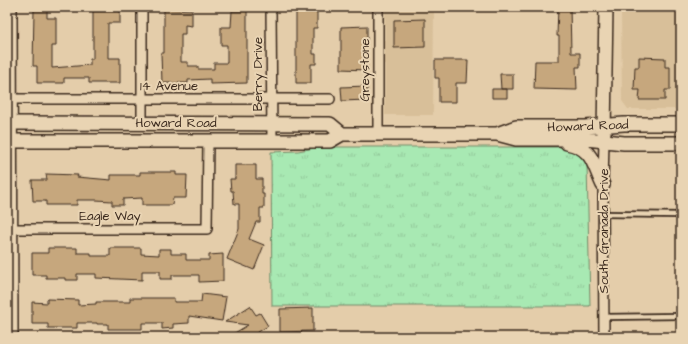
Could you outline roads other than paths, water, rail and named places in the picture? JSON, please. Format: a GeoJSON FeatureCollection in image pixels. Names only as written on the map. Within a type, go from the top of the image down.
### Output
{"type":"FeatureCollection","features":[{"type":"Feature","properties":{"kind":"main road","name":"South Granada Drive"},"geometry":{"type":"LineString","coordinates":[[604,140],[606,7]]}},
{"type":"Feature","properties":{"kind":"main road","name":"Howard Road"},"geometry":{"type":"LineString","coordinates":[[9,123],[330,124],[342,134]]}},
{"type":"Feature","properties":{"kind":"main road","name":"Howard Road"},"geometry":{"type":"LineString","coordinates":[[497,134],[516,127],[585,127],[624,124],[681,124]]}},
{"type":"Feature","properties":{"kind":"main road","name":"Howard Road"},"geometry":{"type":"LineString","coordinates":[[9,141],[330,141],[342,134],[497,134],[516,139],[681,143]]}},
{"type":"Feature","properties":{"kind":"main road"},"geometry":{"type":"LineString","coordinates":[[548,139],[573,144],[584,149],[590,156],[603,185]]}},
{"type":"Feature","properties":{"kind":"street"},"geometry":{"type":"LineString","coordinates":[[12,7],[9,141],[13,228],[13,337]]}},
{"type":"Feature","properties":{"kind":"street"},"geometry":{"type":"LineString","coordinates":[[142,7],[142,123]]}},
{"type":"Feature","properties":{"kind":"street","name":"Berry Drive"},"geometry":{"type":"LineString","coordinates":[[272,7],[272,141]]}},
{"type":"Feature","properties":{"kind":"street","name":"Greystone"},"geometry":{"type":"LineString","coordinates":[[378,7],[378,134]]}},
{"type":"Feature","properties":{"kind":"street","name":"14 Avenue"},"geometry":{"type":"LineString","coordinates":[[9,99],[330,98]]}},
{"type":"Feature","properties":{"kind":"street","name":"Eagle Way"},"geometry":{"type":"LineString","coordinates":[[13,228],[207,228],[208,140]]}},
{"type":"Feature","properties":{"kind":"street","name":"South Granada Drive"},"geometry":{"type":"LineString","coordinates":[[604,140],[604,337]]}},
{"type":"Feature","properties":{"kind":"lane"},"geometry":{"type":"LineString","coordinates":[[603,214],[681,215]]}},
{"type":"Feature","properties":{"kind":"lane"},"geometry":{"type":"LineString","coordinates":[[604,317],[681,316]]}}]}
